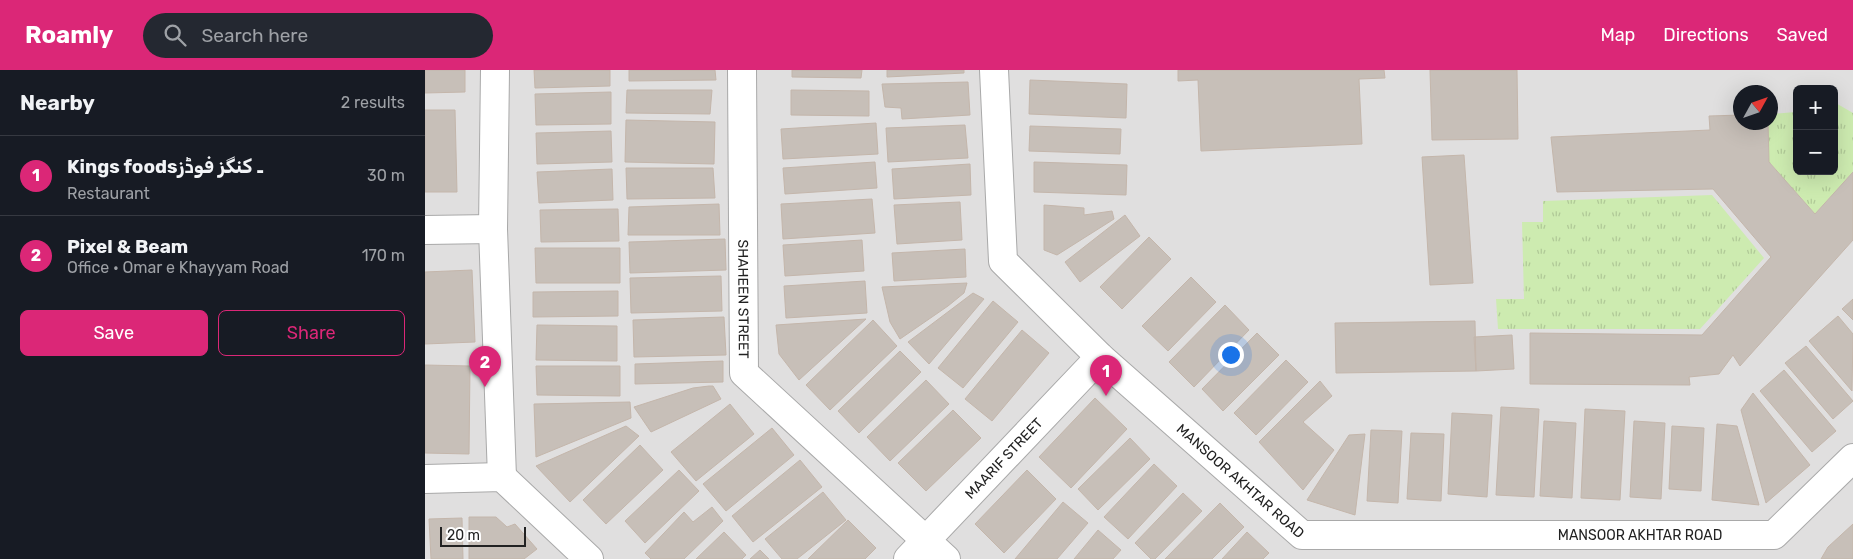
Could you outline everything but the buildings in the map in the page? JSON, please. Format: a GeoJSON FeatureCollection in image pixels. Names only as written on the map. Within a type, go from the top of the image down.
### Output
{"type":"FeatureCollection","features":[{"type":"Feature","properties":{"kind":"street"},"geometry":{"type":"LineString","coordinates":[[495,70],[493,229],[502,477],[589,559]]}},
{"type":"Feature","properties":{"kind":"street","name":"SHAHEEN STREET"},"geometry":{"type":"LineString","coordinates":[[742,70],[744,372],[917,549],[946,559]]}},
{"type":"Feature","properties":{"kind":"street","name":"MANSOOR AKHTAR ROAD"},"geometry":{"type":"LineString","coordinates":[[994,70],[1003,261],[1100,357],[1302,535],[1774,535],[1853,458]]}},
{"type":"Feature","properties":{"kind":"street"},"geometry":{"type":"LineString","coordinates":[[425,230],[493,229]]}},
{"type":"Feature","properties":{"kind":"street","name":"MAARIF STREET"},"geometry":{"type":"LineString","coordinates":[[917,549],[1100,357]]}},
{"type":"Feature","properties":{"kind":"street"},"geometry":{"type":"LineString","coordinates":[[425,479],[502,477]]}},
{"type":"Feature","properties":{"kind":"shaded area"},"geometry":{"type":"Polygon","coordinates":[[[425,70],[1853,70],[1853,559],[425,559],[425,70]]]}},
{"type":"Feature","properties":{"kind":"green space"},"geometry":{"type":"Polygon","coordinates":[[[1838,104],[1853,113],[1853,172],[1815,214],[1769,162],[1768,130],[1778,130],[1778,113],[1793,112],[1793,175],[1838,175],[1838,104]]]}},
{"type":"Feature","properties":{"kind":"green space"},"geometry":{"type":"Polygon","coordinates":[[[1712,195],[1764,258],[1700,329],[1498,329],[1496,299],[1524,299],[1522,222],[1543,222],[1543,201],[1712,195]]]}},
{"type":"Feature","properties":{"kind":"place","name":"Pixel & Beam"},"geometry":{"type":"Point","coordinates":[485,387]}},
{"type":"Feature","properties":{"kind":"place","name":"Kings foods۔ کنگز فوڈز"},"geometry":{"type":"Point","coordinates":[1106,396]}}]}
